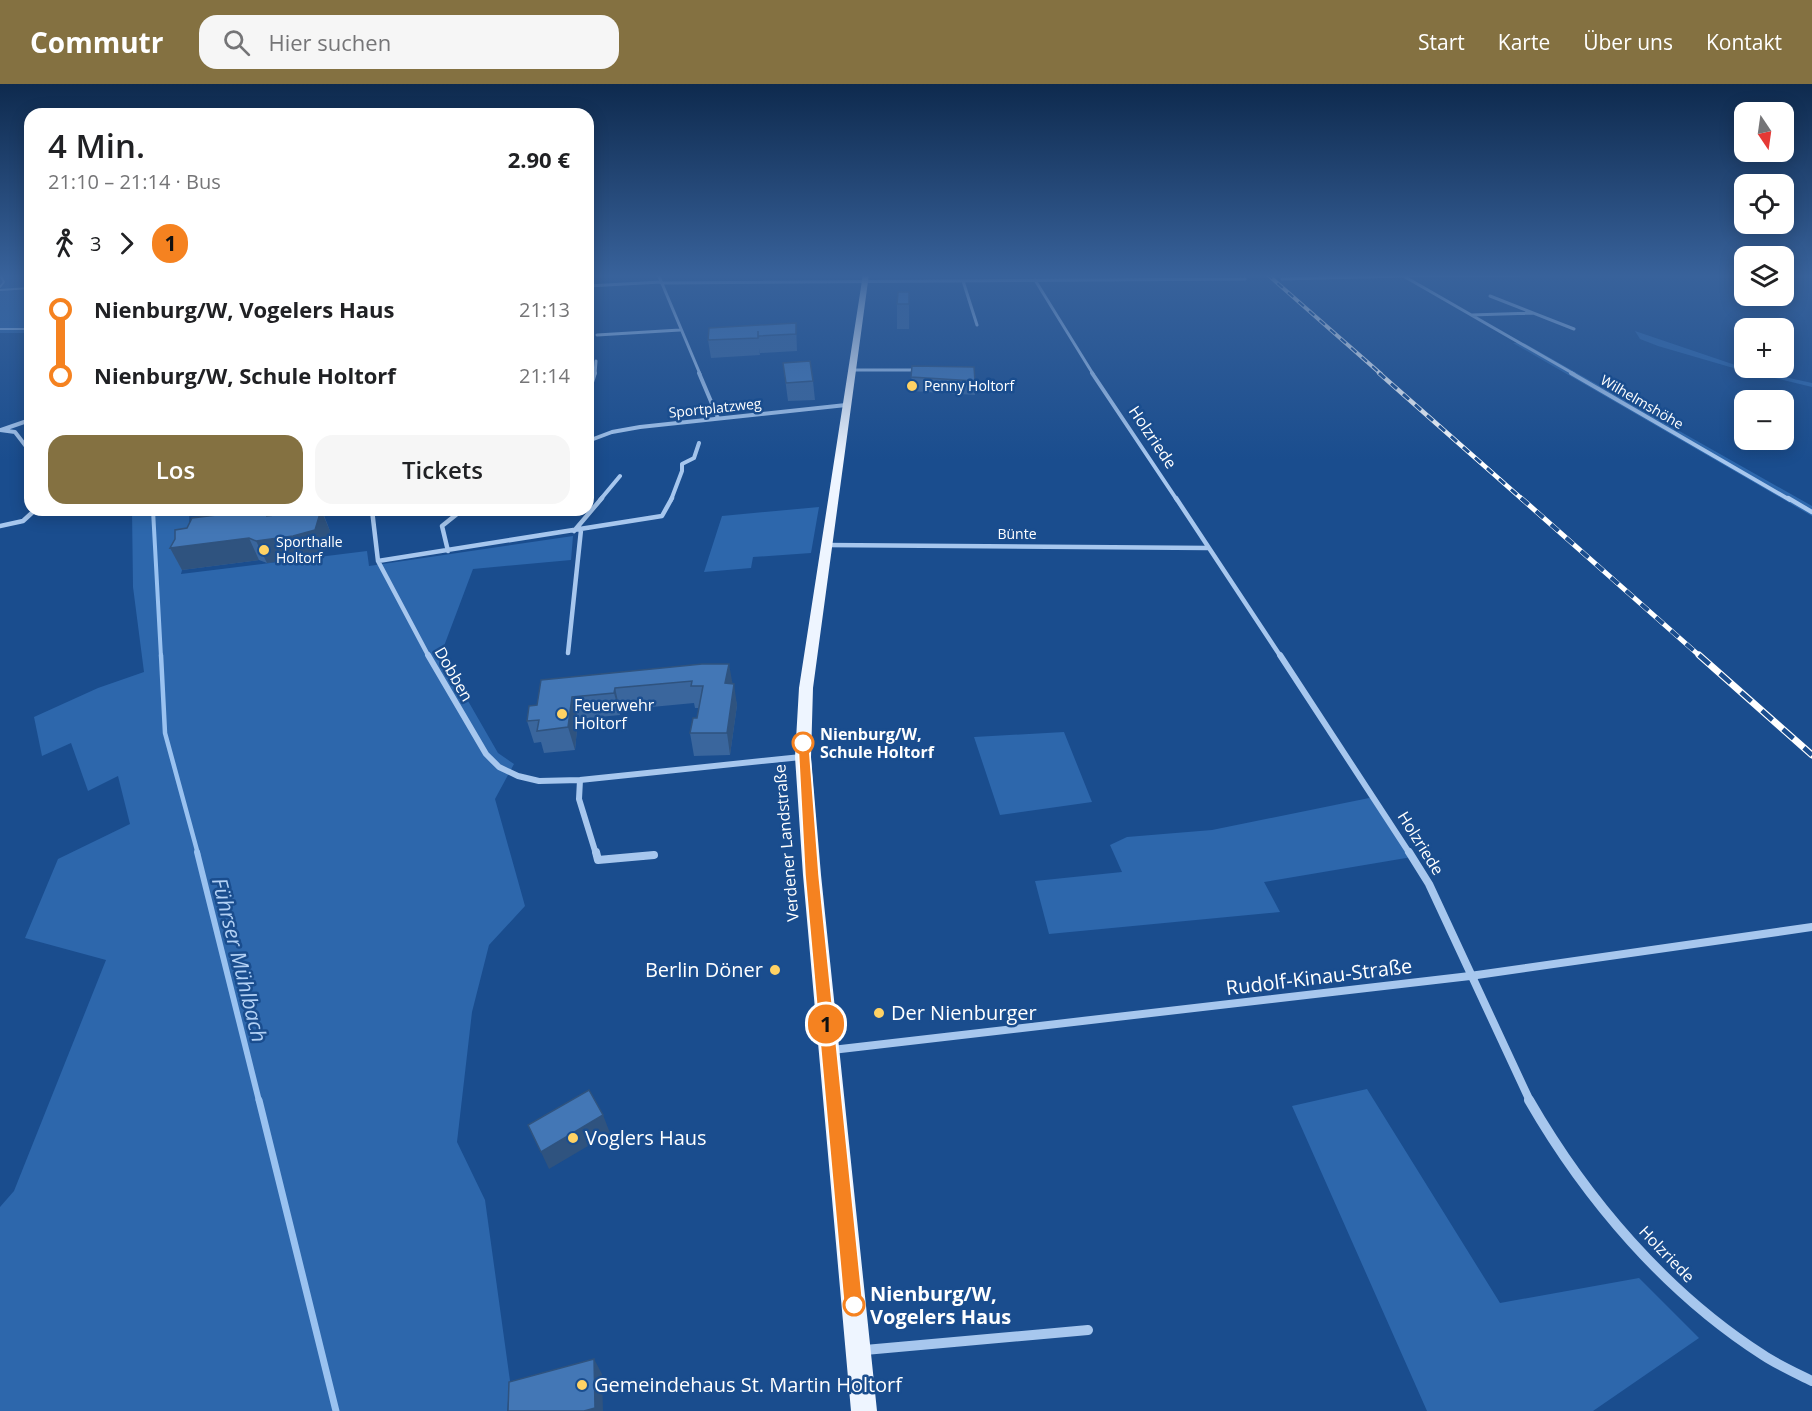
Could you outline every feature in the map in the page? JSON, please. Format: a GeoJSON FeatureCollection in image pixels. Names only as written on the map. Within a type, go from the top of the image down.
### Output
{"type":"FeatureCollection","features":[{"type":"Feature","properties":{"kind":"main road","name":"Verdener Landstraße"},"geometry":{"type":"LineString","coordinates":[[856,336],[806,688],[803,757],[828,1050],[864,1411]]}},
{"type":"Feature","properties":{"kind":"street"},"geometry":{"type":"LineString","coordinates":[[683,336],[718,418]]}},
{"type":"Feature","properties":{"kind":"street","name":"Holzriede"},"geometry":{"type":"LineString","coordinates":[[1069,336],[1429,884],[1530,1101],[1566,1160],[1659,1271],[1708,1315],[1764,1356],[1812,1382]]}},
{"type":"Feature","properties":{"kind":"street","name":"Wilhelmshöhe"},"geometry":{"type":"LineString","coordinates":[[1506,336],[1812,512]]}},
{"type":"Feature","properties":{"kind":"street"},"geometry":{"type":"LineString","coordinates":[[595,379],[596,361]]}},
{"type":"Feature","properties":{"kind":"street"},"geometry":{"type":"LineString","coordinates":[[851,370],[928,370]]}},
{"type":"Feature","properties":{"kind":"street","name":"Sportplatzweg"},"geometry":{"type":"LineString","coordinates":[[594,439],[612,432],[640,427],[846,405]]}},
{"type":"Feature","properties":{"kind":"street"},"geometry":{"type":"LineString","coordinates":[[0,430],[24,422]]}},
{"type":"Feature","properties":{"kind":"street"},"geometry":{"type":"LineString","coordinates":[[0,430],[15,432],[24,444]]}},
{"type":"Feature","properties":{"kind":"street"},"geometry":{"type":"LineString","coordinates":[[378,561],[662,516],[667,510],[682,471],[682,464],[694,458],[699,443]]}},
{"type":"Feature","properties":{"kind":"street"},"geometry":{"type":"LineString","coordinates":[[594,506],[620,476]]}},
{"type":"Feature","properties":{"kind":"street"},"geometry":{"type":"LineString","coordinates":[[0,526],[23,521],[28,516]]}},
{"type":"Feature","properties":{"kind":"street","name":"Dobben"},"geometry":{"type":"LineString","coordinates":[[373,516],[378,561],[398,602],[486,754],[499,766],[518,776],[539,781],[580,780],[803,757]]}},
{"type":"Feature","properties":{"kind":"street"},"geometry":{"type":"LineString","coordinates":[[448,551],[442,526],[454,516]]}},
{"type":"Feature","properties":{"kind":"street"},"geometry":{"type":"LineString","coordinates":[[573,531],[586,516]]}},
{"type":"Feature","properties":{"kind":"street"},"geometry":{"type":"LineString","coordinates":[[568,653],[581,530]]}},
{"type":"Feature","properties":{"kind":"street","name":"Bünte"},"geometry":{"type":"LineString","coordinates":[[826,545],[1209,548]]}},
{"type":"Feature","properties":{"kind":"street"},"geometry":{"type":"LineString","coordinates":[[580,780],[579,799],[598,860],[654,855]]}},
{"type":"Feature","properties":{"kind":"street","name":"Rudolf-Kinau-Straße"},"geometry":{"type":"LineString","coordinates":[[828,1050],[1470,976],[1812,927]]}},
{"type":"Feature","properties":{"kind":"street"},"geometry":{"type":"LineString","coordinates":[[858,1351],[1088,1330]]}},
{"type":"Feature","properties":{"kind":"shaded area"},"geometry":{"type":"Polygon","coordinates":[[[1638,336],[1650,336],[1734,365],[1734,368],[1730,367],[1640,339],[1638,336]]]}},
{"type":"Feature","properties":{"kind":"shaded area"},"geometry":{"type":"Polygon","coordinates":[[[1513,343],[1524,343],[1812,506],[1812,516],[1513,343]]]}},
{"type":"Feature","properties":{"kind":"shaded area"},"geometry":{"type":"Polygon","coordinates":[[[1775,378],[1789,378],[1812,383],[1812,387],[1775,378]]]}},
{"type":"Feature","properties":{"kind":"shaded area"},"geometry":{"type":"Polygon","coordinates":[[[819,507],[811,553],[753,557],[751,568],[704,572],[722,516],[819,507]]]}},
{"type":"Feature","properties":{"kind":"shaded area"},"geometry":{"type":"Polygon","coordinates":[[[132,516],[189,516],[190,539],[181,574],[367,551],[369,566],[573,536],[571,560],[473,569],[441,654],[498,753],[514,764],[495,799],[525,906],[489,945],[472,1012],[457,1142],[485,1200],[510,1381],[507,1411],[0,1411],[0,1207],[14,1191],[106,960],[25,938],[58,859],[130,824],[118,776],[88,791],[71,743],[42,756],[34,717],[98,688],[144,672],[133,587],[132,516]]]}},
{"type":"Feature","properties":{"kind":"shaded area"},"geometry":{"type":"Polygon","coordinates":[[[1064,732],[1092,802],[1000,815],[974,737],[1064,732]]]}},
{"type":"Feature","properties":{"kind":"shaded area"},"geometry":{"type":"Polygon","coordinates":[[[1374,797],[1412,857],[1264,882],[1280,912],[1049,934],[1035,881],[1122,872],[1110,845],[1127,837],[1212,830],[1374,797]]]}},
{"type":"Feature","properties":{"kind":"shaded area"},"geometry":{"type":"Polygon","coordinates":[[[1367,1089],[1500,1303],[1639,1278],[1699,1338],[1593,1411],[1427,1411],[1292,1106],[1367,1089]]]}},
{"type":"Feature","properties":{"kind":"building"},"geometry":{"type":"Polygon","coordinates":[[[708,336],[759,336],[758,338],[708,340],[708,336]]]}},
{"type":"Feature","properties":{"kind":"building"},"geometry":{"type":"Polygon","coordinates":[[[810,361],[813,381],[786,383],[783,363],[810,361]]]}},
{"type":"Feature","properties":{"kind":"building"},"geometry":{"type":"Polygon","coordinates":[[[912,366],[974,367],[975,381],[911,377],[912,366]]]}},
{"type":"Feature","properties":{"kind":"building"},"geometry":{"type":"Polygon","coordinates":[[[319,516],[315,530],[293,536],[256,541],[249,538],[170,548],[175,539],[175,530],[187,528],[192,518],[319,516]]]}},
{"type":"Feature","properties":{"kind":"building"},"geometry":{"type":"Polygon","coordinates":[[[702,664],[729,664],[725,683],[734,684],[727,733],[690,733],[693,718],[697,718],[703,686],[691,686],[692,681],[615,688],[614,693],[572,697],[568,727],[537,731],[539,720],[527,721],[529,706],[537,705],[541,680],[702,664]]]}},
{"type":"Feature","properties":{"kind":"building"},"geometry":{"type":"Polygon","coordinates":[[[589,1090],[603,1115],[541,1152],[528,1125],[589,1090]]]}},
{"type":"Feature","properties":{"kind":"building"},"geometry":{"type":"Polygon","coordinates":[[[594,1359],[595,1408],[584,1411],[508,1411],[509,1382],[594,1359]]]}},
{"type":"Feature","properties":{"kind":"waterway","name":"Führser Mühlbach"},"geometry":{"type":"LineString","coordinates":[[153,516],[161,657]]}},
{"type":"Feature","properties":{"kind":"waterway","name":"Führser Mühlbach"},"geometry":{"type":"LineString","coordinates":[[161,655],[165,733],[198,854]]}},
{"type":"Feature","properties":{"kind":"waterway","name":"Führser Mühlbach"},"geometry":{"type":"LineString","coordinates":[[197,852],[259,1101]]}},
{"type":"Feature","properties":{"kind":"waterway","name":"Führser Mühlbach"},"geometry":{"type":"LineString","coordinates":[[259,1100],[336,1411]]}},
{"type":"Feature","properties":{"kind":"railway"},"geometry":{"type":"LineString","coordinates":[[1338,336],[1381,374]]}},
{"type":"Feature","properties":{"kind":"railway"},"geometry":{"type":"LineString","coordinates":[[1379,373],[1523,500]]}},
{"type":"Feature","properties":{"kind":"railway"},"geometry":{"type":"LineString","coordinates":[[1521,498],[1701,657]]}},
{"type":"Feature","properties":{"kind":"railway"},"geometry":{"type":"LineString","coordinates":[[1699,655],[1812,755]]}},
{"type":"Feature","properties":{"kind":"bus line","name":"1"},"geometry":{"type":"LineString","coordinates":[[803,743],[812,875],[854,1305]]}},
{"type":"Feature","properties":{"kind":"place","name":"Penny Holtorf"},"geometry":{"type":"Point","coordinates":[912,386]}},
{"type":"Feature","properties":{"kind":"place","name":"Sporthalle Holtorf"},"geometry":{"type":"Point","coordinates":[264,550]}},
{"type":"Feature","properties":{"kind":"place","name":"Feuerwehr Holtorf"},"geometry":{"type":"Point","coordinates":[562,714]}},
{"type":"Feature","properties":{"kind":"place","name":"Nienburg/W, Schule Holtorf"},"geometry":{"type":"Point","coordinates":[803,743]}},
{"type":"Feature","properties":{"kind":"place","name":"Berlin Döner"},"geometry":{"type":"Point","coordinates":[775,970]}},
{"type":"Feature","properties":{"kind":"place","name":"Der Nienburger"},"geometry":{"type":"Point","coordinates":[879,1013]}},
{"type":"Feature","properties":{"kind":"place","name":"Voglers Haus"},"geometry":{"type":"Point","coordinates":[573,1138]}},
{"type":"Feature","properties":{"kind":"place","name":"Nienburg/W, Vogelers Haus"},"geometry":{"type":"Point","coordinates":[854,1305]}},
{"type":"Feature","properties":{"kind":"place","name":"Gemeindehaus St. Martin Holtorf"},"geometry":{"type":"Point","coordinates":[582,1385]}}]}
